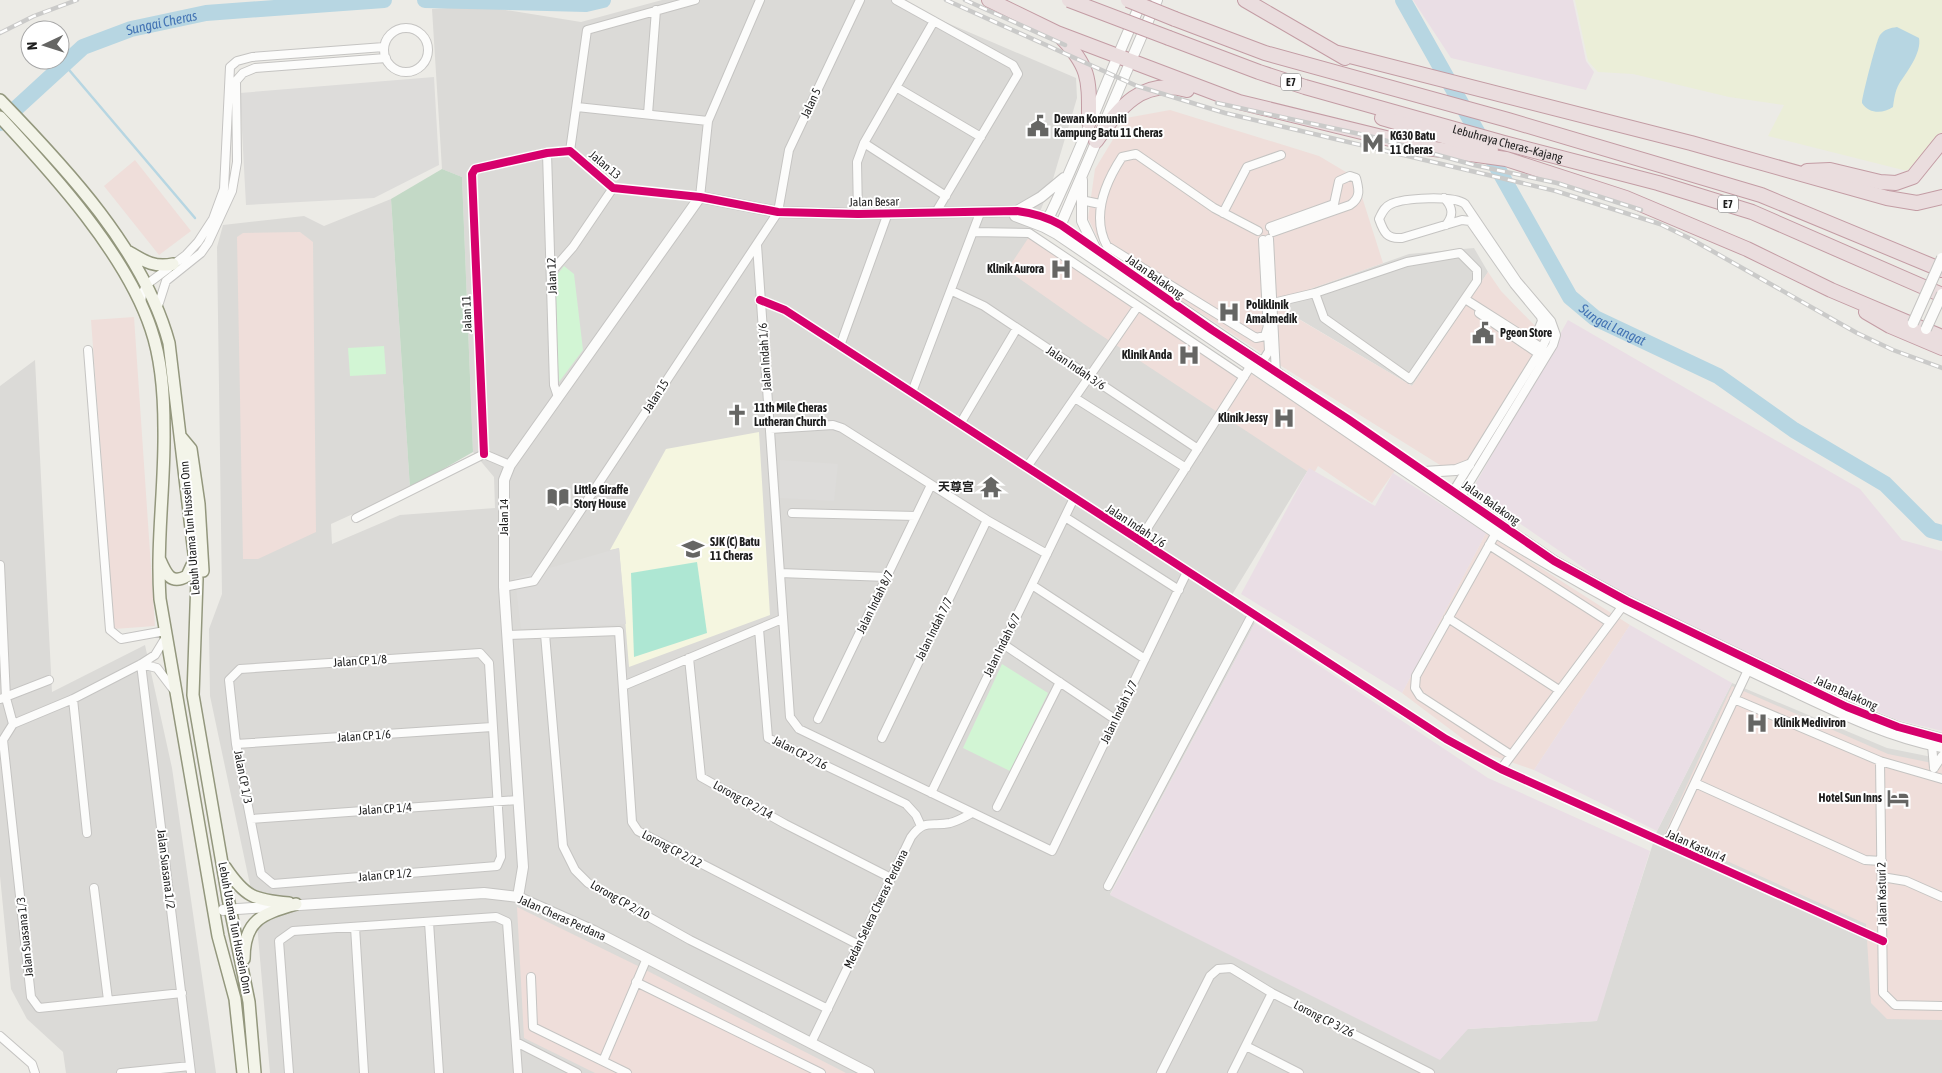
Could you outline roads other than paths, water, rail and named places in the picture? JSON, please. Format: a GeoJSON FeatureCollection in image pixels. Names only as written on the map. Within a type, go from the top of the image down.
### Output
{"type":"FeatureCollection","features":[{"type":"Feature","properties":{"kind":"highway"},"geometry":{"type":"LineString","coordinates":[[989,0],[1057,33],[1239,102],[1427,148],[1512,158]]}},
{"type":"Feature","properties":{"kind":"highway","name":"Lebuhraya Cheras–Kajang"},"geometry":{"type":"LineString","coordinates":[[1069,0],[1259,72],[1305,87],[1504,143],[1658,183],[1752,212],[1942,294]]}},
{"type":"Feature","properties":{"kind":"highway","name":"Lebuhraya Cheras–Kajang"},"geometry":{"type":"LineString","coordinates":[[1128,0],[1265,53],[1508,120],[1761,195],[1942,270]]}},
{"type":"Feature","properties":{"kind":"highway"},"geometry":{"type":"LineString","coordinates":[[1245,0],[1392,88]]}},
{"type":"Feature","properties":{"kind":"highway"},"geometry":{"type":"LineString","coordinates":[[1057,33],[1075,51],[1084,66],[1088,80],[1089,122]]}},
{"type":"Feature","properties":{"kind":"highway"},"geometry":{"type":"LineString","coordinates":[[1338,54],[1797,172],[1887,198],[1917,203],[1942,196]]}},
{"type":"Feature","properties":{"kind":"highway"},"geometry":{"type":"LineString","coordinates":[[1096,141],[1118,110],[1137,94],[1152,89],[1172,86],[1215,100],[1239,102]]}},
{"type":"Feature","properties":{"kind":"highway"},"geometry":{"type":"LineString","coordinates":[[1305,87],[1340,104],[1512,158],[1597,179],[1655,201],[1711,227],[1747,249],[1831,290],[1942,337]]}},
{"type":"Feature","properties":{"kind":"highway"},"geometry":{"type":"LineString","coordinates":[[1797,172],[1830,170],[1888,184],[1913,177],[1942,141]]}},
{"type":"Feature","properties":{"kind":"highway"},"geometry":{"type":"LineString","coordinates":[[1831,290],[1890,326],[1942,348]]}},
{"type":"Feature","properties":{"kind":"main road","name":"Lebuh Utama Tun Hussein Onn"},"geometry":{"type":"LineString","coordinates":[[1,101],[80,189],[127,251],[158,306],[169,343],[195,556],[197,609],[193,681],[195,712],[222,863],[226,910],[244,974],[249,1002],[254,1073]]}},
{"type":"Feature","properties":{"kind":"main road","name":"Lebuh Utama Tun Hussein Onn"},"geometry":{"type":"LineString","coordinates":[[0,117],[32,151],[86,218],[115,259],[141,306],[157,350],[164,402],[165,455],[158,574],[165,634],[218,936],[235,999],[243,1073]]}},
{"type":"Feature","properties":{"kind":"main road"},"geometry":{"type":"LineString","coordinates":[[127,251],[153,265],[162,267],[173,264]]}},
{"type":"Feature","properties":{"kind":"main road"},"geometry":{"type":"LineString","coordinates":[[181,437],[191,449],[203,546],[202,653],[193,681]]}},
{"type":"Feature","properties":{"kind":"main road"},"geometry":{"type":"LineString","coordinates":[[159,558],[165,572],[171,579],[176,580],[187,576],[195,556]]}},
{"type":"Feature","properties":{"kind":"main road"},"geometry":{"type":"LineString","coordinates":[[205,855],[211,871],[216,902],[226,910],[220,922],[226,954],[225,960]]}},
{"type":"Feature","properties":{"kind":"main road"},"geometry":{"type":"LineString","coordinates":[[222,863],[244,893],[267,901],[296,904]]}},
{"type":"Feature","properties":{"kind":"main road"},"geometry":{"type":"LineString","coordinates":[[244,974],[244,954],[247,935],[252,925],[266,913],[296,904]]}},
{"type":"Feature","properties":{"kind":"street"},"geometry":{"type":"LineString","coordinates":[[570,151],[587,30],[696,0]]}},
{"type":"Feature","properties":{"kind":"street"},"geometry":{"type":"LineString","coordinates":[[700,197],[708,121],[760,0]]}},
{"type":"Feature","properties":{"kind":"street","name":"Jalan 5"},"geometry":{"type":"LineString","coordinates":[[778,212],[789,150],[860,0]]}},
{"type":"Feature","properties":{"kind":"street"},"geometry":{"type":"LineString","coordinates":[[896,0],[1013,65],[1018,74],[936,212]]}},
{"type":"Feature","properties":{"kind":"street"},"geometry":{"type":"LineString","coordinates":[[1143,0],[1116,56],[1070,172],[1046,222],[1059,230],[1157,0]]}},
{"type":"Feature","properties":{"kind":"street"},"geometry":{"type":"LineString","coordinates":[[648,114],[656,10]]}},
{"type":"Feature","properties":{"kind":"street"},"geometry":{"type":"LineString","coordinates":[[858,214],[857,162],[864,143],[934,21]]}},
{"type":"Feature","properties":{"kind":"street"},"geometry":{"type":"LineString","coordinates":[[404,28],[418,31],[427,43],[427,58],[423,64],[412,71],[398,70],[386,58],[384,47],[391,34],[404,28]]}},
{"type":"Feature","properties":{"kind":"street"},"geometry":{"type":"LineString","coordinates":[[141,306],[142,295],[146,285],[198,242],[213,219],[224,189],[230,67],[237,61],[252,56],[384,47]]}},
{"type":"Feature","properties":{"kind":"street"},"geometry":{"type":"LineString","coordinates":[[158,306],[166,281],[201,253],[208,243],[232,192],[237,162],[236,81],[243,73],[260,68],[386,58]]}},
{"type":"Feature","properties":{"kind":"street"},"geometry":{"type":"LineString","coordinates":[[896,87],[981,137]]}},
{"type":"Feature","properties":{"kind":"street"},"geometry":{"type":"LineString","coordinates":[[577,107],[708,121]]}},
{"type":"Feature","properties":{"kind":"street"},"geometry":{"type":"LineString","coordinates":[[864,143],[946,196]]}},
{"type":"Feature","properties":{"kind":"street","name":"Jalan 13"},"geometry":{"type":"LineString","coordinates":[[472,174],[480,166],[547,153],[570,151],[613,188],[700,197]]}},
{"type":"Feature","properties":{"kind":"street","name":"Jalan 12"},"geometry":{"type":"LineString","coordinates":[[547,153],[554,385],[558,397]]}},
{"type":"Feature","properties":{"kind":"street"},"geometry":{"type":"LineString","coordinates":[[1258,231],[1223,213],[1136,154],[1122,157],[1100,204],[1102,237],[1107,246],[1256,338],[1265,336],[1268,326]]}},
{"type":"Feature","properties":{"kind":"street"},"geometry":{"type":"LineString","coordinates":[[1223,213],[1247,167],[1281,155]]}},
{"type":"Feature","properties":{"kind":"street"},"geometry":{"type":"LineString","coordinates":[[1013,212],[1059,184],[1070,172]]}},
{"type":"Feature","properties":{"kind":"street","name":"Jalan 11"},"geometry":{"type":"LineString","coordinates":[[472,174],[484,454]]}},
{"type":"Feature","properties":{"kind":"street"},"geometry":{"type":"LineString","coordinates":[[1082,174],[1082,221],[1096,250]]}},
{"type":"Feature","properties":{"kind":"street"},"geometry":{"type":"LineString","coordinates":[[1258,231],[1258,236],[1269,234],[1350,206],[1358,196],[1359,188],[1356,178],[1343,177],[1339,181],[1334,204],[1269,234]]}},
{"type":"Feature","properties":{"kind":"street","name":"Jalan 13"},"geometry":{"type":"LineString","coordinates":[[552,271],[573,247],[613,188]]}},
{"type":"Feature","properties":{"kind":"street","name":"Jalan Besar"},"geometry":{"type":"LineString","coordinates":[[700,197],[778,212],[858,214],[1013,212],[1046,222]]}},
{"type":"Feature","properties":{"kind":"street","name":"Jalan 14"},"geometry":{"type":"LineString","coordinates":[[518,897],[523,867],[504,587],[504,488],[510,465],[700,197]]}},
{"type":"Feature","properties":{"kind":"street"},"geometry":{"type":"LineString","coordinates":[[1444,198],[1450,204],[1452,212],[1452,217],[1446,225]]}},
{"type":"Feature","properties":{"kind":"street"},"geometry":{"type":"LineString","coordinates":[[1455,498],[1469,465],[1542,354],[1555,340],[1555,330],[1551,322],[1517,281],[1465,204],[1460,200],[1444,198],[1390,204],[1383,210],[1379,219],[1383,232],[1392,238],[1402,238],[1466,220],[1474,224],[1514,284],[1541,317],[1548,329],[1542,354],[1455,498]]}},
{"type":"Feature","properties":{"kind":"street"},"geometry":{"type":"LineString","coordinates":[[1081,200],[1100,204]]}},
{"type":"Feature","properties":{"kind":"street","name":"Jalan 15"},"geometry":{"type":"LineString","coordinates":[[504,587],[534,581],[778,212]]}},
{"type":"Feature","properties":{"kind":"street"},"geometry":{"type":"LineString","coordinates":[[840,346],[888,213]]}},
{"type":"Feature","properties":{"kind":"street"},"geometry":{"type":"LineString","coordinates":[[912,392],[952,291],[980,213]]}},
{"type":"Feature","properties":{"kind":"street"},"geometry":{"type":"LineString","coordinates":[[1258,231],[1263,226],[1269,234],[1276,374]]}},
{"type":"Feature","properties":{"kind":"street","name":"Jalan Balakong"},"geometry":{"type":"LineString","coordinates":[[1059,230],[1096,250],[1253,363],[1276,374],[1424,472],[1496,533],[1561,574],[1622,607],[1750,666],[1898,728],[1942,739]]}},
{"type":"Feature","properties":{"kind":"street","name":"Jalan Balakong"},"geometry":{"type":"LineString","coordinates":[[1059,230],[1253,363],[1455,498],[1554,561],[1847,716],[1904,738],[1937,746]]}},
{"type":"Feature","properties":{"kind":"street"},"geometry":{"type":"LineString","coordinates":[[973,232],[1029,233],[1244,377]]}},
{"type":"Feature","properties":{"kind":"street"},"geometry":{"type":"LineString","coordinates":[[1139,541],[1253,363],[1261,361],[1268,356],[1269,234]]}},
{"type":"Feature","properties":{"kind":"street","name":"Jalan Indah 1/6"},"geometry":{"type":"LineString","coordinates":[[756,245],[790,717],[799,729],[1052,851]]}},
{"type":"Feature","properties":{"kind":"street"},"geometry":{"type":"LineString","coordinates":[[1273,303],[1315,293],[1407,262],[1460,253],[1477,270],[1477,281],[1467,301],[1410,379],[1324,318],[1315,293]]}},
{"type":"Feature","properties":{"kind":"street"},"geometry":{"type":"LineString","coordinates":[[1919,326],[1942,258]]}},
{"type":"Feature","properties":{"kind":"street","name":"Jalan Indah 3/6"},"geometry":{"type":"LineString","coordinates":[[952,291],[977,301],[1198,449]]}},
{"type":"Feature","properties":{"kind":"street"},"geometry":{"type":"LineString","coordinates":[[1919,326],[1942,294]]}},
{"type":"Feature","properties":{"kind":"street","name":"Jalan Indah 1/6"},"geometry":{"type":"LineString","coordinates":[[760,300],[785,310],[1446,740],[1501,769]]}},
{"type":"Feature","properties":{"kind":"street"},"geometry":{"type":"LineString","coordinates":[[1467,301],[1472,308],[1542,354]]}},
{"type":"Feature","properties":{"kind":"street"},"geometry":{"type":"LineString","coordinates":[[1467,301],[1524,336],[1542,354]]}},
{"type":"Feature","properties":{"kind":"street"},"geometry":{"type":"LineString","coordinates":[[1027,467],[1138,306]]}},
{"type":"Feature","properties":{"kind":"street"},"geometry":{"type":"LineString","coordinates":[[1524,336],[1537,333],[1542,321],[1541,317]]}},
{"type":"Feature","properties":{"kind":"street"},"geometry":{"type":"LineString","coordinates":[[960,424],[1017,328]]}},
{"type":"Feature","properties":{"kind":"street"},"geometry":{"type":"LineString","coordinates":[[88,350],[110,630],[121,638],[165,634]]}},
{"type":"Feature","properties":{"kind":"street","name":"Jalan Indah 3/6"},"geometry":{"type":"LineString","coordinates":[[1075,398],[1186,468]]}},
{"type":"Feature","properties":{"kind":"street"},"geometry":{"type":"LineString","coordinates":[[770,430],[833,425],[842,428],[987,520],[1047,554]]}},
{"type":"Feature","properties":{"kind":"street"},"geometry":{"type":"LineString","coordinates":[[356,518],[484,454],[510,465]]}},
{"type":"Feature","properties":{"kind":"street"},"geometry":{"type":"LineString","coordinates":[[1424,472],[1458,470],[1469,465]]}},
{"type":"Feature","properties":{"kind":"street","name":"Jalan Indah 8/7"},"geometry":{"type":"LineString","coordinates":[[818,719],[931,485]]}},
{"type":"Feature","properties":{"kind":"street","name":"Jalan Indah 6/7"},"geometry":{"type":"LineString","coordinates":[[931,793],[1074,498]]}},
{"type":"Feature","properties":{"kind":"street"},"geometry":{"type":"LineString","coordinates":[[792,513],[916,516]]}},
{"type":"Feature","properties":{"kind":"street"},"geometry":{"type":"LineString","coordinates":[[1065,517],[1179,590]]}},
{"type":"Feature","properties":{"kind":"street","name":"Jalan Indah 7/7"},"geometry":{"type":"LineString","coordinates":[[882,738],[987,520]]}},
{"type":"Feature","properties":{"kind":"street"},"geometry":{"type":"LineString","coordinates":[[1496,533],[1416,676],[1415,688],[1420,696],[1511,755]]}},
{"type":"Feature","properties":{"kind":"street"},"geometry":{"type":"LineString","coordinates":[[1490,545],[1609,622]]}},
{"type":"Feature","properties":{"kind":"street"},"geometry":{"type":"LineString","coordinates":[[0,566],[3,698],[13,724],[72,699],[141,664],[155,655],[165,634]]}},
{"type":"Feature","properties":{"kind":"street","name":"Jalan Indah 1/7"},"geometry":{"type":"LineString","coordinates":[[1052,851],[1187,572]]}},
{"type":"Feature","properties":{"kind":"street"},"geometry":{"type":"LineString","coordinates":[[780,574],[887,577]]}},
{"type":"Feature","properties":{"kind":"street"},"geometry":{"type":"LineString","coordinates":[[1032,585],[1145,659]]}},
{"type":"Feature","properties":{"kind":"street"},"geometry":{"type":"LineString","coordinates":[[1501,769],[1622,607]]}},
{"type":"Feature","properties":{"kind":"street"},"geometry":{"type":"LineString","coordinates":[[1108,886],[1252,615]]}},
{"type":"Feature","properties":{"kind":"street"},"geometry":{"type":"LineString","coordinates":[[1448,618],[1559,690]]}},
{"type":"Feature","properties":{"kind":"street"},"geometry":{"type":"LineString","coordinates":[[623,686],[782,619]]}},
{"type":"Feature","properties":{"kind":"street","name":"Jalan CP 2/16"},"geometry":{"type":"LineString","coordinates":[[759,629],[768,738],[906,804],[916,815],[921,826]]}},
{"type":"Feature","properties":{"kind":"street","name":"Lorong CP 2/12"},"geometry":{"type":"LineString","coordinates":[[545,634],[619,631],[632,822],[638,832],[859,945]]}},
{"type":"Feature","properties":{"kind":"street"},"geometry":{"type":"LineString","coordinates":[[508,635],[545,634]]}},
{"type":"Feature","properties":{"kind":"street","name":"Lorong CP 2/10"},"geometry":{"type":"LineString","coordinates":[[545,634],[563,846],[575,870],[588,883],[690,940],[828,1008]]}},
{"type":"Feature","properties":{"kind":"street"},"geometry":{"type":"LineString","coordinates":[[1003,644],[1116,720]]}},
{"type":"Feature","properties":{"kind":"street","name":"Jalan CP 1/8"},"geometry":{"type":"LineString","coordinates":[[240,669],[480,653],[489,663],[492,727]]}},
{"type":"Feature","properties":{"kind":"street","name":"Lorong CP 2/14"},"geometry":{"type":"LineString","coordinates":[[689,658],[701,777],[785,824],[891,878]]}},
{"type":"Feature","properties":{"kind":"street"},"geometry":{"type":"LineString","coordinates":[[141,664],[157,668],[177,694]]}},
{"type":"Feature","properties":{"kind":"street","name":"Jalan Suasana 1/2"},"geometry":{"type":"LineString","coordinates":[[141,664],[190,1070]]}},
{"type":"Feature","properties":{"kind":"street"},"geometry":{"type":"LineString","coordinates":[[1666,844],[1750,666]]}},
{"type":"Feature","properties":{"kind":"street","name":"Jalan CP 1/3"},"geometry":{"type":"LineString","coordinates":[[240,669],[229,680],[236,744],[260,874],[273,884]]}},
{"type":"Feature","properties":{"kind":"street"},"geometry":{"type":"LineString","coordinates":[[3,698],[49,680]]}},
{"type":"Feature","properties":{"kind":"street"},"geometry":{"type":"LineString","coordinates":[[997,807],[1060,682]]}},
{"type":"Feature","properties":{"kind":"street"},"geometry":{"type":"LineString","coordinates":[[72,699],[87,833]]}},
{"type":"Feature","properties":{"kind":"street"},"geometry":{"type":"LineString","coordinates":[[1734,700],[1880,761],[1933,772],[1942,779]]}},
{"type":"Feature","properties":{"kind":"street","name":"Jalan Suasana 1/3"},"geometry":{"type":"LineString","coordinates":[[13,724],[3,740],[31,997],[39,1008],[182,992]]}},
{"type":"Feature","properties":{"kind":"street"},"geometry":{"type":"LineString","coordinates":[[492,727],[497,801]]}},
{"type":"Feature","properties":{"kind":"street","name":"Jalan CP 1/6"},"geometry":{"type":"LineString","coordinates":[[236,744],[492,727]]}},
{"type":"Feature","properties":{"kind":"street"},"geometry":{"type":"LineString","coordinates":[[1933,772],[1937,746]]}},
{"type":"Feature","properties":{"kind":"street"},"geometry":{"type":"LineString","coordinates":[[1933,772],[1942,756]]}},
{"type":"Feature","properties":{"kind":"street","name":"Jalan Kasturi 2"},"geometry":{"type":"LineString","coordinates":[[1880,761],[1883,993],[1895,1005],[1942,1006]]}},
{"type":"Feature","properties":{"kind":"street","name":"Jalan Kasturi 4"},"geometry":{"type":"LineString","coordinates":[[1501,769],[1882,941]]}},
{"type":"Feature","properties":{"kind":"street"},"geometry":{"type":"LineString","coordinates":[[1695,783],[1865,860],[1882,861]]}},
{"type":"Feature","properties":{"kind":"street","name":"Jalan CP 1/4"},"geometry":{"type":"LineString","coordinates":[[251,819],[518,800]]}},
{"type":"Feature","properties":{"kind":"street","name":"Jalan CP 1/2"},"geometry":{"type":"LineString","coordinates":[[273,884],[497,866],[500,857],[497,801]]}},
{"type":"Feature","properties":{"kind":"street"},"geometry":{"type":"LineString","coordinates":[[921,826],[930,823],[948,824],[972,813]]}},
{"type":"Feature","properties":{"kind":"street","name":"Medan Selera Cheras Perdana"},"geometry":{"type":"LineString","coordinates":[[812,1043],[911,837],[921,826]]}},
{"type":"Feature","properties":{"kind":"street"},"geometry":{"type":"LineString","coordinates":[[1882,877],[1906,881],[1942,897]]}},
{"type":"Feature","properties":{"kind":"street"},"geometry":{"type":"LineString","coordinates":[[94,888],[108,1000]]}},
{"type":"Feature","properties":{"kind":"street","name":"Jalan Cheras Perdana"},"geometry":{"type":"LineString","coordinates":[[226,910],[484,893],[518,897],[594,931],[869,1073]]}},
{"type":"Feature","properties":{"kind":"street"},"geometry":{"type":"LineString","coordinates":[[289,1073],[279,941],[293,931],[496,917],[507,922],[518,1073]]}},
{"type":"Feature","properties":{"kind":"street"},"geometry":{"type":"LineString","coordinates":[[429,922],[439,1073]]}},
{"type":"Feature","properties":{"kind":"street"},"geometry":{"type":"LineString","coordinates":[[355,927],[364,1073]]}},
{"type":"Feature","properties":{"kind":"street"},"geometry":{"type":"LineString","coordinates":[[603,1060],[646,958]]}},
{"type":"Feature","properties":{"kind":"street","name":"Lorong CP 3/26"},"geometry":{"type":"LineString","coordinates":[[1161,1073],[1210,976],[1218,969],[1231,968],[1272,993],[1430,1073]]}},
{"type":"Feature","properties":{"kind":"street"},"geometry":{"type":"LineString","coordinates":[[531,978],[533,1027],[627,1073]]}},
{"type":"Feature","properties":{"kind":"street"},"geometry":{"type":"LineString","coordinates":[[636,982],[820,1073]]}},
{"type":"Feature","properties":{"kind":"street"},"geometry":{"type":"LineString","coordinates":[[1232,1073],[1272,993]]}},
{"type":"Feature","properties":{"kind":"street"},"geometry":{"type":"LineString","coordinates":[[0,1036],[32,1064],[35,1073]]}},
{"type":"Feature","properties":{"kind":"street"},"geometry":{"type":"LineString","coordinates":[[516,1042],[577,1073]]}},
{"type":"Feature","properties":{"kind":"street"},"geometry":{"type":"LineString","coordinates":[[1246,1046],[1299,1073]]}},
{"type":"Feature","properties":{"kind":"street"},"geometry":{"type":"LineString","coordinates":[[122,1073],[190,1070]]}},
{"type":"Feature","properties":{"kind":"water"},"geometry":{"type":"Polygon","coordinates":[[[1897,27],[1919,38],[1918,50],[1898,87],[1893,107],[1881,112],[1872,111],[1862,103],[1878,39],[1888,29],[1897,27]]]}},
{"type":"Feature","properties":{"kind":"waterway","name":"Sungai Cheras"},"geometry":{"type":"LineString","coordinates":[[0,123],[83,47],[131,29],[206,13],[384,0]]}},
{"type":"Feature","properties":{"kind":"waterway","name":"Sungai Cheras"},"geometry":{"type":"LineString","coordinates":[[425,0],[586,4],[603,0]]}},
{"type":"Feature","properties":{"kind":"waterway","name":"Sungai Langat"},"geometry":{"type":"LineString","coordinates":[[1403,0],[1570,297],[1595,318],[1718,376],[1794,430],[1885,484],[1931,530],[1942,533]]}},
{"type":"Feature","properties":{"kind":"waterway"},"geometry":{"type":"LineString","coordinates":[[69,70],[195,218]]}},
{"type":"Feature","properties":{"kind":"railway"},"geometry":{"type":"LineString","coordinates":[[0,33],[34,16],[77,0]]}},
{"type":"Feature","properties":{"kind":"railway"},"geometry":{"type":"LineString","coordinates":[[946,0],[1137,86],[1225,113],[1556,191],[1660,224],[1691,239],[1857,333],[1893,350],[1942,368]]}},
{"type":"Feature","properties":{"kind":"railway"},"geometry":{"type":"LineString","coordinates":[[965,0],[1065,45]]}},
{"type":"Feature","properties":{"kind":"railway"},"geometry":{"type":"LineString","coordinates":[[1217,103],[1369,136],[1474,165],[1557,183],[1641,210]]}},
{"type":"Feature","properties":{"kind":"place","name":"Dewan Komuniti Kampung Batu 11 Cheras"},"geometry":{"type":"Point","coordinates":[1038,126]}},
{"type":"Feature","properties":{"kind":"place","name":"KG30 Batu 11 Cheras"},"geometry":{"type":"Point","coordinates":[1373,143]}},
{"type":"Feature","properties":{"kind":"place","name":"Klinik Aurora"},"geometry":{"type":"Point","coordinates":[1061,269]}},
{"type":"Feature","properties":{"kind":"place","name":"Poliklinik Amalmedik"},"geometry":{"type":"Point","coordinates":[1229,312]}},
{"type":"Feature","properties":{"kind":"place","name":"Pgeon Store"},"geometry":{"type":"Point","coordinates":[1483,333]}},
{"type":"Feature","properties":{"kind":"place","name":"Klinik Anda"},"geometry":{"type":"Point","coordinates":[1189,355]}},
{"type":"Feature","properties":{"kind":"place","name":"11th Mile Cheras Lutheran Church"},"geometry":{"type":"Point","coordinates":[737,415]}},
{"type":"Feature","properties":{"kind":"place","name":"Klinik Jessy"},"geometry":{"type":"Point","coordinates":[1284,418]}},
{"type":"Feature","properties":{"kind":"place","name":"天尊宫"},"geometry":{"type":"Point","coordinates":[991,487]}},
{"type":"Feature","properties":{"kind":"place","name":"Little Giraffe Story House"},"geometry":{"type":"Point","coordinates":[558,497]}},
{"type":"Feature","properties":{"kind":"place","name":"SJK (C) Batu 11 Cheras"},"geometry":{"type":"Point","coordinates":[693,549]}},
{"type":"Feature","properties":{"kind":"place","name":"Klinik Mediviron"},"geometry":{"type":"Point","coordinates":[1757,723]}},
{"type":"Feature","properties":{"kind":"place","name":"Hotel Sun Inns"},"geometry":{"type":"Point","coordinates":[1898,798]}}]}
